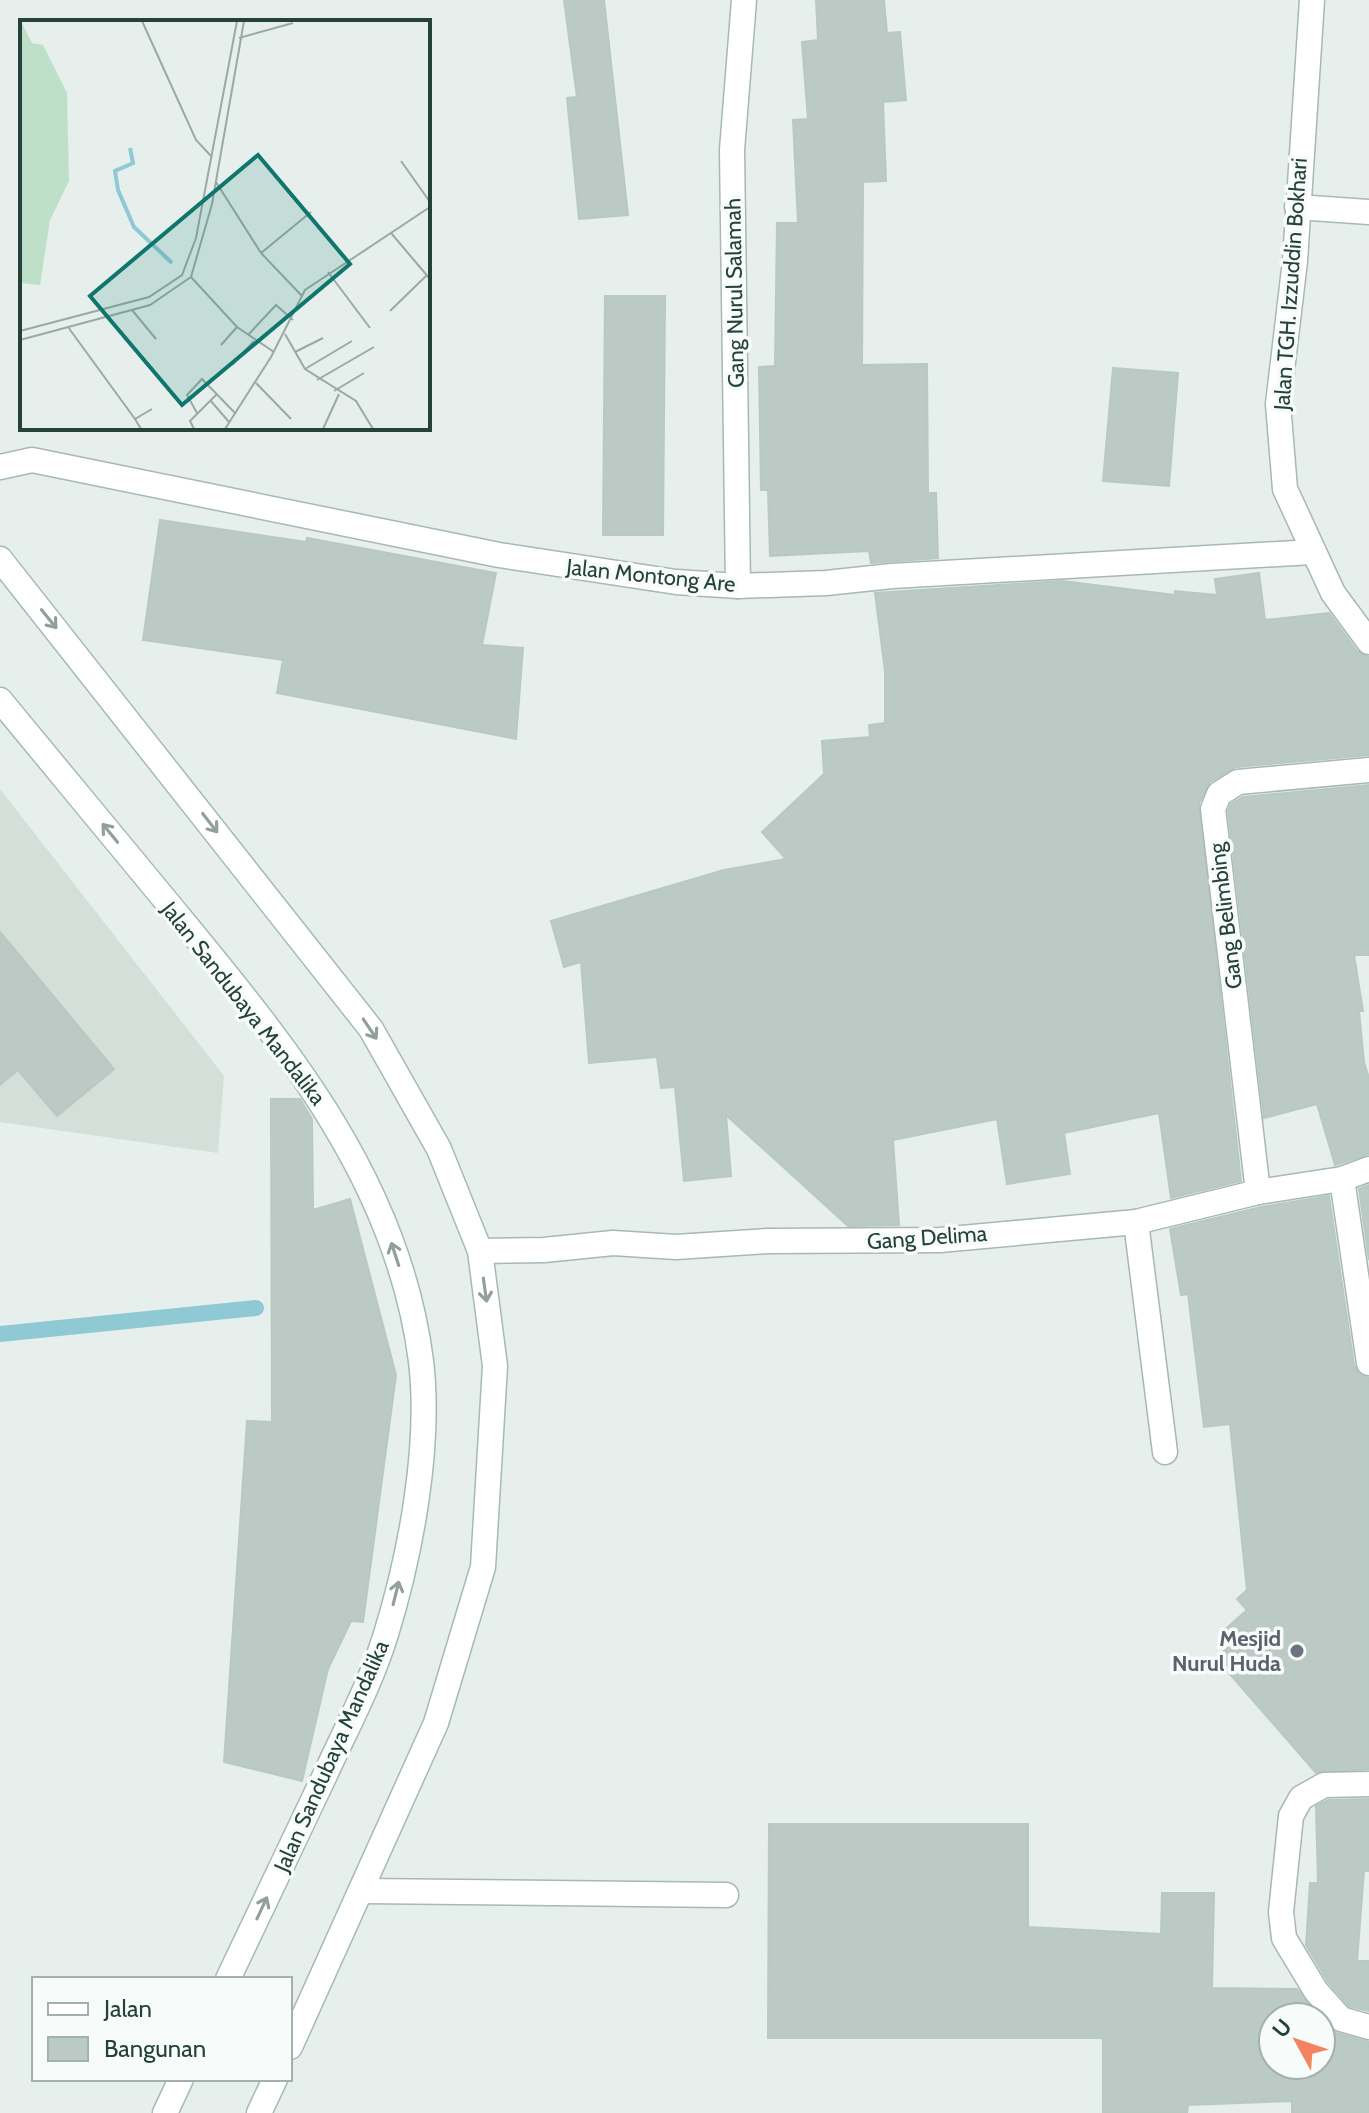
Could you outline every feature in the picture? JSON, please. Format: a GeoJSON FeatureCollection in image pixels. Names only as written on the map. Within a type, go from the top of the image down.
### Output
{"type":"FeatureCollection","features":[{"type":"Feature","properties":{"kind":"street","name":"Gang Nurul Salamah"},"geometry":{"type":"LineString","coordinates":[[738,586],[732,150],[744,0]]}},
{"type":"Feature","properties":{"kind":"street","name":"Jalan TGH. Izzuddin Bokhari"},"geometry":{"type":"LineString","coordinates":[[1312,0],[1295,261],[1278,404],[1285,489],[1333,593],[1369,642]]}},
{"type":"Feature","properties":{"kind":"street"},"geometry":{"type":"LineString","coordinates":[[1297,207],[1369,212]]}},
{"type":"Feature","properties":{"kind":"street","name":"Jalan Montong Are"},"geometry":{"type":"LineString","coordinates":[[0,467],[32,460],[514,558],[676,582],[738,586],[1313,552]]}},
{"type":"Feature","properties":{"kind":"street"},"geometry":{"type":"LineString","coordinates":[[0,559],[371,1029],[439,1149],[480,1251],[495,1366],[483,1567],[436,1723],[363,1891],[292,2043]]}},
{"type":"Feature","properties":{"kind":"street","name":"Jalan Sandubaya Mandalika"},"geometry":{"type":"LineString","coordinates":[[0,700],[226,974],[306,1077],[356,1157],[375,1198],[410,1303],[418,1347],[423,1418],[416,1495],[385,1636],[366,1687],[229,1977]]}},
{"type":"Feature","properties":{"kind":"street","name":"Gang Belimbing"},"geometry":{"type":"LineString","coordinates":[[1258,1192],[1213,809],[1219,794],[1238,782],[1369,770]]}},
{"type":"Feature","properties":{"kind":"street","name":"Gang Delima"},"geometry":{"type":"LineString","coordinates":[[480,1251],[613,1243],[676,1247],[768,1241],[940,1240],[1136,1222],[1258,1192],[1342,1179],[1369,1169]]}},
{"type":"Feature","properties":{"kind":"street"},"geometry":{"type":"LineString","coordinates":[[1342,1179],[1369,1363]]}},
{"type":"Feature","properties":{"kind":"street"},"geometry":{"type":"LineString","coordinates":[[1136,1222],[1165,1452]]}},
{"type":"Feature","properties":{"kind":"street"},"geometry":{"type":"LineString","coordinates":[[1369,1784],[1324,1785],[1301,1798],[1291,1816],[1281,1912],[1284,1938],[1316,1991],[1341,2019],[1369,2027]]}},
{"type":"Feature","properties":{"kind":"street"},"geometry":{"type":"LineString","coordinates":[[363,1891],[726,1895]]}},
{"type":"Feature","properties":{"kind":"street"},"geometry":{"type":"LineString","coordinates":[[165,2113],[180,2081]]}},
{"type":"Feature","properties":{"kind":"street"},"geometry":{"type":"LineString","coordinates":[[259,2113],[274,2081]]}},
{"type":"Feature","properties":{"kind":"shaded area"},"geometry":{"type":"Polygon","coordinates":[[[0,789],[224,1076],[218,1153],[0,1122],[0,789]]]}},
{"type":"Feature","properties":{"kind":"building"},"geometry":{"type":"Polygon","coordinates":[[[564,0],[604,0],[628,215],[579,219],[567,98],[577,97],[564,0]]]}},
{"type":"Feature","properties":{"kind":"building"},"geometry":{"type":"Polygon","coordinates":[[[816,0],[884,0],[887,33],[900,32],[906,100],[883,102],[886,181],[863,182],[862,365],[927,364],[928,493],[936,493],[938,558],[871,563],[869,551],[770,556],[768,490],[761,490],[759,367],[775,366],[777,223],[798,223],[793,120],[808,119],[802,42],[818,40],[816,0]]]}},
{"type":"Feature","properties":{"kind":"building"},"geometry":{"type":"Polygon","coordinates":[[[605,296],[665,296],[663,535],[603,535],[605,296]]]}},
{"type":"Feature","properties":{"kind":"building"},"geometry":{"type":"Polygon","coordinates":[[[1113,368],[1178,373],[1169,486],[1103,481],[1113,368]]]}},
{"type":"Feature","properties":{"kind":"building"},"geometry":{"type":"Polygon","coordinates":[[[160,520],[306,542],[307,538],[496,573],[482,645],[523,648],[516,739],[277,693],[283,660],[143,640],[160,520]]]}},
{"type":"Feature","properties":{"kind":"building"},"geometry":{"type":"Polygon","coordinates":[[[1259,573],[1265,620],[1329,613],[1357,651],[1369,657],[1369,755],[1236,767],[1210,782],[1199,803],[1241,1181],[1171,1198],[1159,1113],[1064,1133],[1070,1174],[1007,1184],[997,1119],[893,1140],[899,1225],[848,1226],[726,1115],[731,1176],[684,1181],[675,1087],[661,1088],[657,1057],[589,1063],[581,962],[564,967],[551,921],[724,870],[786,859],[762,832],[824,774],[822,741],[870,737],[869,725],[885,723],[885,671],[875,593],[1062,581],[1175,595],[1175,591],[1217,595],[1215,579],[1259,573]]]}},
{"type":"Feature","properties":{"kind":"building"},"geometry":{"type":"Polygon","coordinates":[[[1369,785],[1369,955],[1354,955],[1363,1011],[1359,1011],[1364,1062],[1369,1078],[1369,1154],[1335,1165],[1317,1104],[1264,1118],[1228,811],[1231,804],[1243,797],[1369,785]]]}},
{"type":"Feature","properties":{"kind":"building"},"geometry":{"type":"Polygon","coordinates":[[[0,932],[114,1069],[57,1116],[18,1070],[0,1085],[0,932]]]}},
{"type":"Feature","properties":{"kind":"building"},"geometry":{"type":"Polygon","coordinates":[[[271,1099],[300,1099],[312,1119],[313,1210],[350,1199],[396,1375],[363,1622],[351,1621],[328,1669],[302,1781],[224,1762],[247,1421],[272,1422],[271,1099]]]}},
{"type":"Feature","properties":{"kind":"building"},"geometry":{"type":"Polygon","coordinates":[[[1369,1185],[1369,1260],[1359,1189],[1369,1185]]]}},
{"type":"Feature","properties":{"kind":"building"},"geometry":{"type":"Polygon","coordinates":[[[1329,1196],[1354,1365],[1358,1373],[1369,1378],[1369,1769],[1316,1773],[1216,1658],[1233,1643],[1222,1632],[1247,1610],[1237,1599],[1247,1590],[1230,1424],[1204,1427],[1188,1294],[1181,1295],[1170,1229],[1261,1207],[1329,1196]]]}},
{"type":"Feature","properties":{"kind":"building"},"geometry":{"type":"Polygon","coordinates":[[[1369,1799],[1369,1871],[1364,1871],[1357,1961],[1369,1961],[1369,2011],[1349,2006],[1328,1982],[1306,1945],[1310,1883],[1318,1883],[1316,1806],[1328,1800],[1369,1799]]]}},
{"type":"Feature","properties":{"kind":"building"},"geometry":{"type":"Polygon","coordinates":[[[769,1824],[1028,1824],[1028,1927],[1161,1934],[1162,1893],[1214,1893],[1212,1988],[1297,1989],[1306,2001],[1257,2001],[1257,2081],[1337,2081],[1337,2033],[1369,2042],[1369,2113],[1292,2113],[1292,2101],[1188,2105],[1187,2113],[1103,2113],[1103,2038],[768,2038],[769,1824]]]}},
{"type":"Feature","properties":{"kind":"waterway"},"geometry":{"type":"LineString","coordinates":[[0,1334],[256,1308]]}},
{"type":"Feature","properties":{"kind":"place","name":"Mesjid Nurul Huda"},"geometry":{"type":"Point","coordinates":[1297,1651]}}]}
